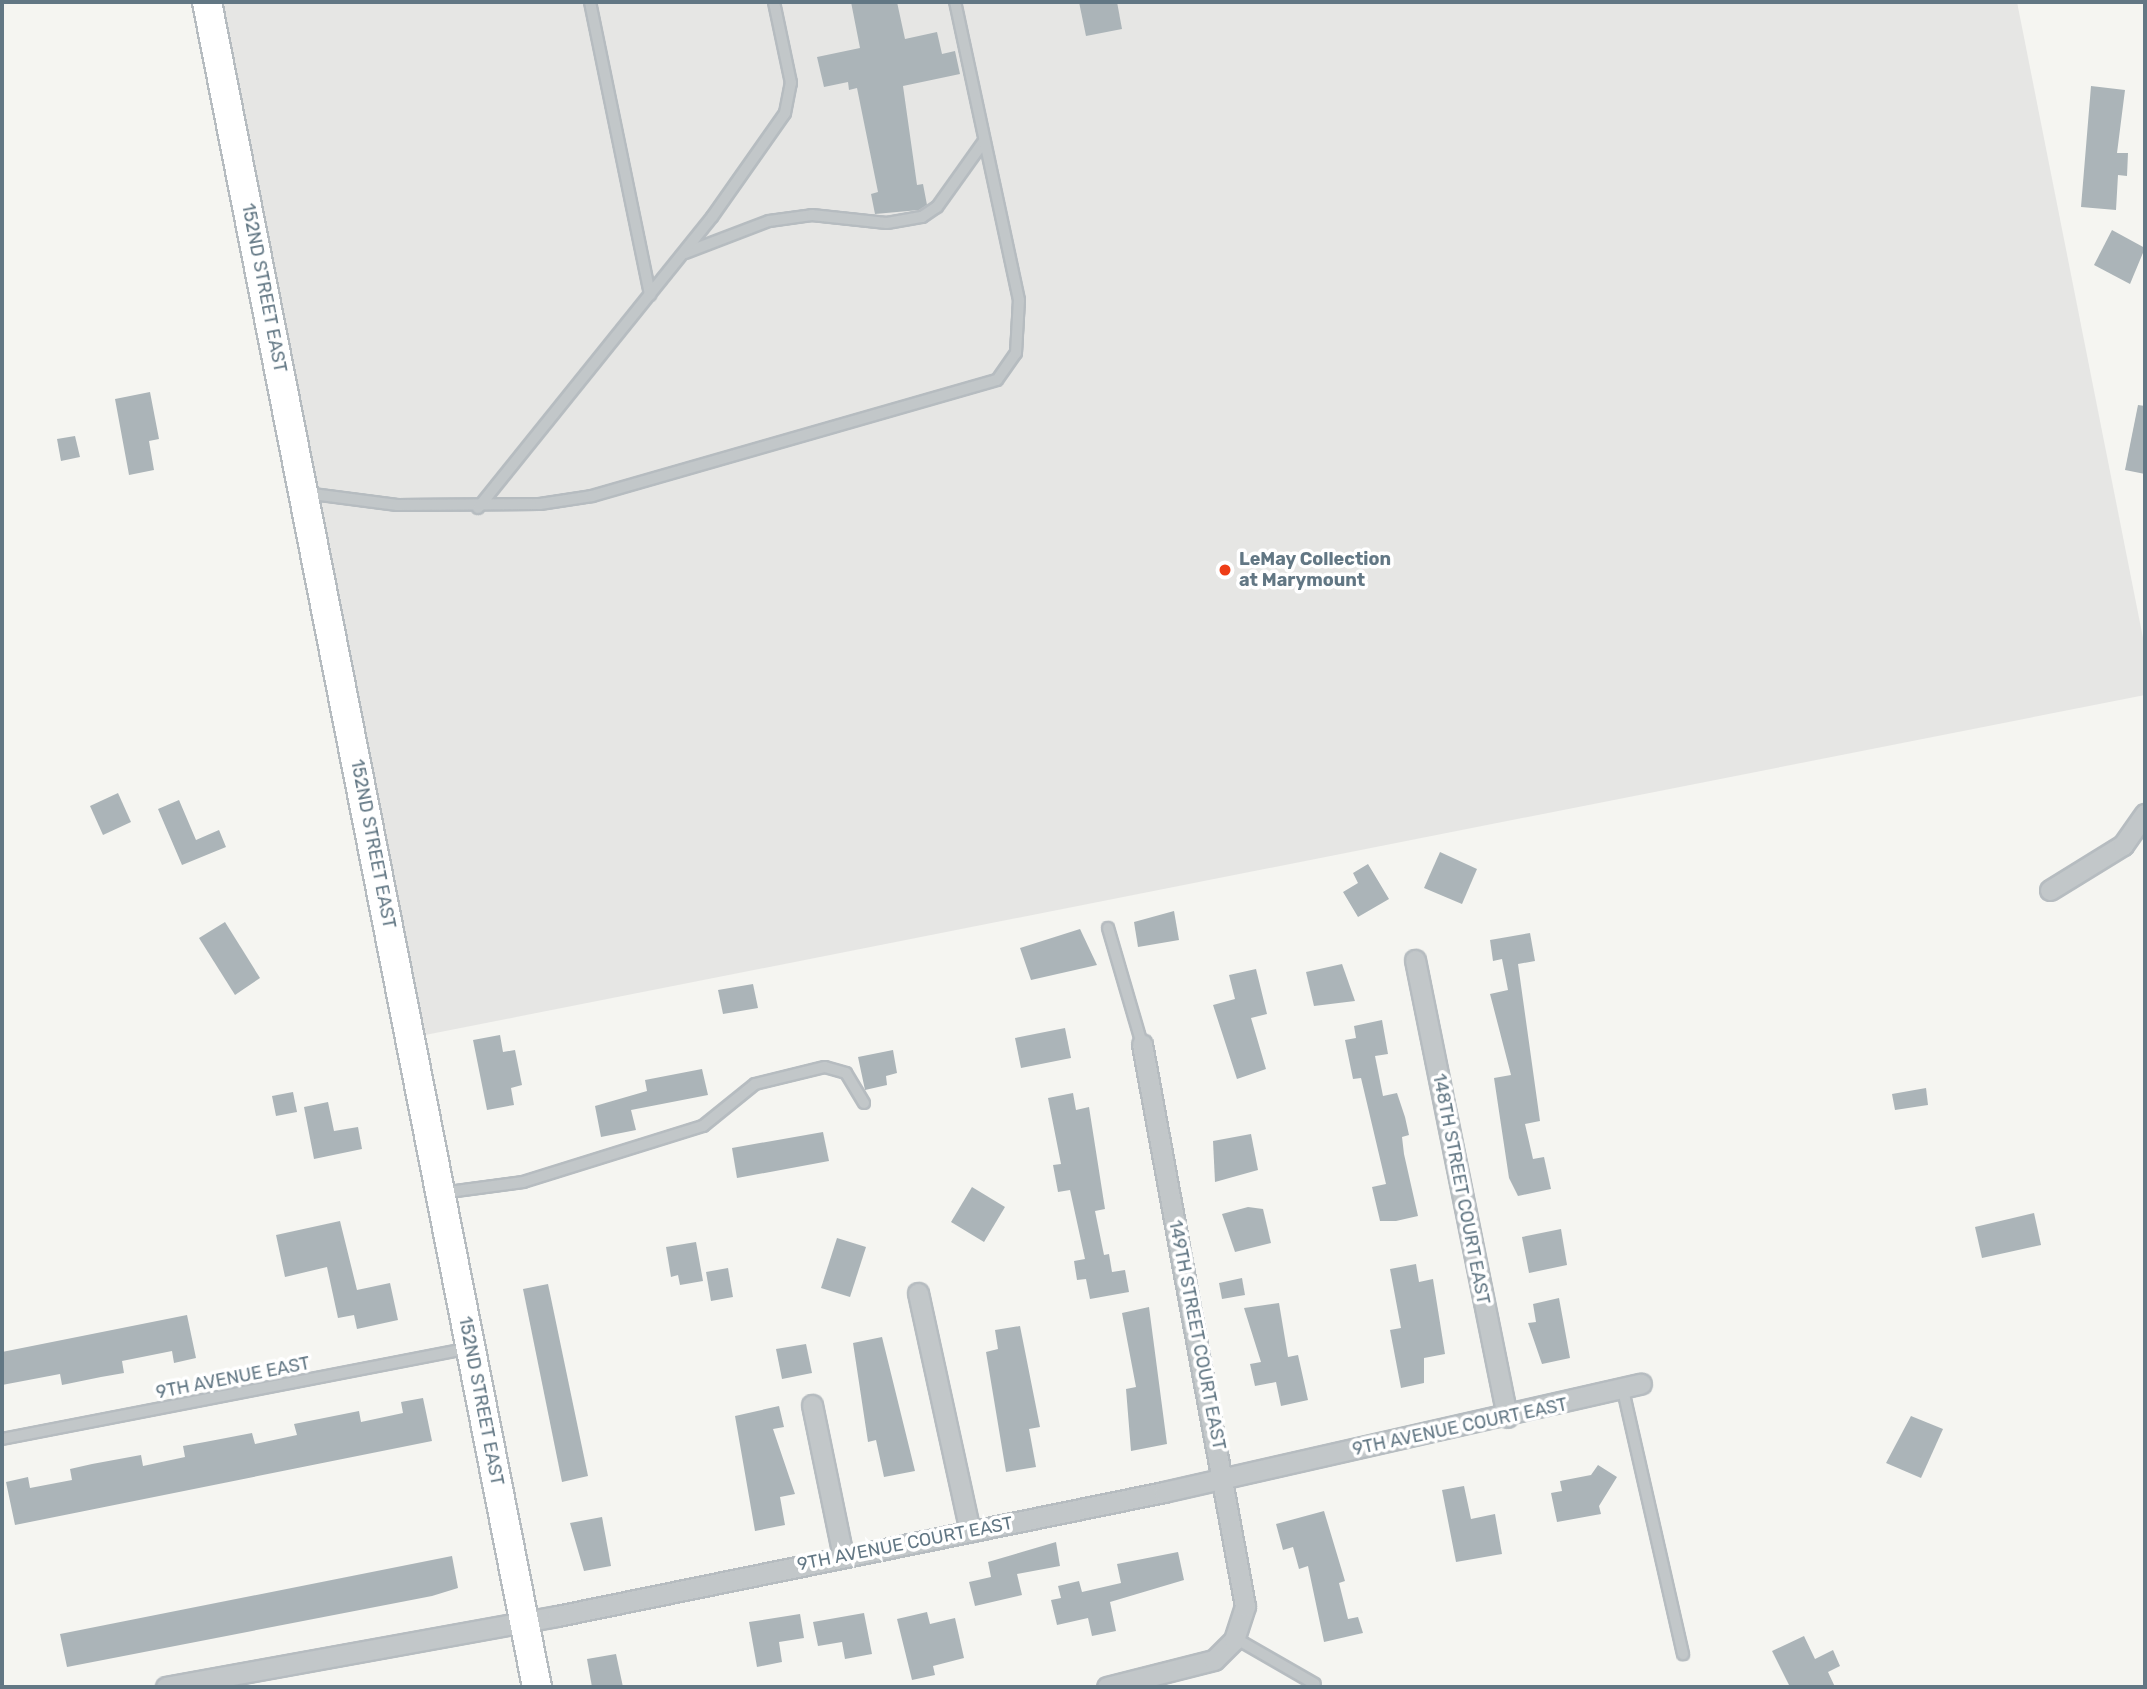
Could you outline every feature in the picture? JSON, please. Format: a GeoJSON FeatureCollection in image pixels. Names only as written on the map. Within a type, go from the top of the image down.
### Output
{"type":"FeatureCollection","features":[{"type":"Feature","properties":{"kind":"main road","name":"152ND STREET EAST"},"geometry":{"type":"LineString","coordinates":[[207,2],[537,1687]]}},
{"type":"Feature","properties":{"kind":"street"},"geometry":{"type":"LineString","coordinates":[[2050,890],[2123,845],[2145,814]]}},
{"type":"Feature","properties":{"kind":"street","name":"148TH STREET COURT EAST"},"geometry":{"type":"LineString","coordinates":[[1415,960],[1507,1417]]}},
{"type":"Feature","properties":{"kind":"street","name":"149TH STREET COURT EAST"},"geometry":{"type":"LineString","coordinates":[[1142,1044],[1244,1596],[1238,1632]]}},
{"type":"Feature","properties":{"kind":"street"},"geometry":{"type":"LineString","coordinates":[[918,1293],[970,1531]]}},
{"type":"Feature","properties":{"kind":"street","name":"9TH AVENUE COURT EAST"},"geometry":{"type":"LineString","coordinates":[[166,1687],[970,1531],[1507,1417],[1632,1387]]}},
{"type":"Feature","properties":{"kind":"street"},"geometry":{"type":"LineString","coordinates":[[812,1405],[843,1556]]}},
{"type":"Feature","properties":{"kind":"street"},"geometry":{"type":"LineString","coordinates":[[1107,1687],[1198,1666],[1238,1632]]}},
{"type":"Feature","properties":{"kind":"lane"},"geometry":{"type":"LineString","coordinates":[[590,2],[650,295]]}},
{"type":"Feature","properties":{"kind":"lane"},"geometry":{"type":"LineString","coordinates":[[478,508],[650,295],[774,132],[790,99],[774,2]]}},
{"type":"Feature","properties":{"kind":"lane"},"geometry":{"type":"LineString","coordinates":[[304,492],[478,508],[592,496],[997,380],[1009,369],[1021,329],[956,2]]}},
{"type":"Feature","properties":{"kind":"lane"},"geometry":{"type":"LineString","coordinates":[[682,254],[769,221],[812,215],[887,223],[922,217],[937,207],[984,141]]}},
{"type":"Feature","properties":{"kind":"lane"},"geometry":{"type":"LineString","coordinates":[[1108,928],[1142,1044]]}},
{"type":"Feature","properties":{"kind":"lane"},"geometry":{"type":"LineString","coordinates":[[441,1194],[523,1182],[703,1126],[755,1084],[825,1067],[846,1073],[864,1103]]}},
{"type":"Feature","properties":{"kind":"lane","name":"9TH AVENUE EAST"},"geometry":{"type":"LineString","coordinates":[[2,1439],[471,1348]]}},
{"type":"Feature","properties":{"kind":"lane"},"geometry":{"type":"LineString","coordinates":[[1632,1387],[1683,1654]]}},
{"type":"Feature","properties":{"kind":"lane"},"geometry":{"type":"LineString","coordinates":[[1238,1632],[1315,1684]]}},
{"type":"Feature","properties":{"kind":"shaded area","name":"LeMay Collection at Marymount"},"geometry":{"type":"Polygon","coordinates":[[[207,2],[2017,2],[2145,648],[2145,695],[410,1038],[207,2]]]}},
{"type":"Feature","properties":{"kind":"building"},"geometry":{"type":"Polygon","coordinates":[[[851,2],[897,2],[905,39],[937,32],[942,54],[955,51],[960,74],[903,86],[917,185],[923,184],[927,205],[919,210],[875,214],[871,194],[878,192],[857,88],[849,90],[848,82],[824,87],[817,57],[860,48],[851,2]]]}},
{"type":"Feature","properties":{"kind":"building"},"geometry":{"type":"Polygon","coordinates":[[[1079,2],[1117,2],[1122,29],[1086,36],[1079,2]]]}},
{"type":"Feature","properties":{"kind":"building"},"geometry":{"type":"Polygon","coordinates":[[[2091,86],[2125,90],[2117,153],[2128,153],[2127,176],[2118,175],[2116,210],[2081,207],[2091,86]]]}},
{"type":"Feature","properties":{"kind":"building"},"geometry":{"type":"Polygon","coordinates":[[[2112,230],[2145,248],[2130,284],[2094,265],[2112,230]]]}},
{"type":"Feature","properties":{"kind":"building"},"geometry":{"type":"Polygon","coordinates":[[[150,392],[159,439],[149,441],[154,470],[129,475],[115,399],[150,392]]]}},
{"type":"Feature","properties":{"kind":"building"},"geometry":{"type":"Polygon","coordinates":[[[2138,405],[2145,406],[2145,474],[2125,470],[2138,405]]]}},
{"type":"Feature","properties":{"kind":"building"},"geometry":{"type":"Polygon","coordinates":[[[75,436],[80,457],[61,461],[57,439],[75,436]]]}},
{"type":"Feature","properties":{"kind":"building"},"geometry":{"type":"Polygon","coordinates":[[[118,793],[131,822],[103,835],[90,806],[118,793]]]}},
{"type":"Feature","properties":{"kind":"building"},"geometry":{"type":"Polygon","coordinates":[[[179,800],[196,840],[219,830],[226,847],[182,865],[158,809],[179,800]]]}},
{"type":"Feature","properties":{"kind":"building"},"geometry":{"type":"Polygon","coordinates":[[[1440,852],[1477,869],[1462,904],[1424,888],[1440,852]]]}},
{"type":"Feature","properties":{"kind":"building"},"geometry":{"type":"Polygon","coordinates":[[[1368,864],[1389,899],[1358,917],[1343,892],[1358,883],[1353,873],[1368,864]]]}},
{"type":"Feature","properties":{"kind":"building"},"geometry":{"type":"Polygon","coordinates":[[[1174,911],[1179,940],[1138,947],[1134,922],[1174,911]]]}},
{"type":"Feature","properties":{"kind":"building"},"geometry":{"type":"Polygon","coordinates":[[[225,922],[260,978],[235,995],[199,938],[225,922]]]}},
{"type":"Feature","properties":{"kind":"building"},"geometry":{"type":"Polygon","coordinates":[[[1080,929],[1097,965],[1031,980],[1020,948],[1080,929]]]}},
{"type":"Feature","properties":{"kind":"building"},"geometry":{"type":"Polygon","coordinates":[[[1530,933],[1535,961],[1518,964],[1540,1121],[1525,1124],[1533,1159],[1544,1157],[1551,1189],[1518,1196],[1509,1178],[1494,1078],[1511,1075],[1490,994],[1508,990],[1502,959],[1493,961],[1490,940],[1530,933]]]}},
{"type":"Feature","properties":{"kind":"building"},"geometry":{"type":"Polygon","coordinates":[[[1342,964],[1355,1001],[1314,1006],[1306,972],[1342,964]]]}},
{"type":"Feature","properties":{"kind":"building"},"geometry":{"type":"Polygon","coordinates":[[[1256,969],[1267,1014],[1251,1018],[1266,1069],[1237,1079],[1213,1005],[1235,999],[1229,975],[1256,969]]]}},
{"type":"Feature","properties":{"kind":"building"},"geometry":{"type":"Polygon","coordinates":[[[753,984],[758,1008],[723,1014],[718,990],[753,984]]]}},
{"type":"Feature","properties":{"kind":"building"},"geometry":{"type":"Polygon","coordinates":[[[1382,1020],[1388,1054],[1375,1056],[1383,1096],[1397,1093],[1405,1117],[1409,1135],[1402,1137],[1404,1154],[1418,1216],[1396,1221],[1380,1221],[1372,1187],[1386,1184],[1361,1078],[1353,1079],[1345,1040],[1356,1038],[1354,1026],[1382,1020]]]}},
{"type":"Feature","properties":{"kind":"building"},"geometry":{"type":"Polygon","coordinates":[[[1065,1028],[1071,1058],[1021,1068],[1015,1038],[1065,1028]]]}},
{"type":"Feature","properties":{"kind":"building"},"geometry":{"type":"Polygon","coordinates":[[[500,1035],[503,1052],[515,1050],[522,1085],[511,1088],[514,1105],[487,1110],[473,1040],[500,1035]]]}},
{"type":"Feature","properties":{"kind":"building"},"geometry":{"type":"Polygon","coordinates":[[[893,1050],[897,1073],[886,1076],[887,1085],[865,1090],[858,1057],[893,1050]]]}},
{"type":"Feature","properties":{"kind":"building"},"geometry":{"type":"Polygon","coordinates":[[[702,1069],[708,1095],[631,1110],[636,1130],[601,1137],[595,1106],[647,1091],[645,1080],[702,1069]]]}},
{"type":"Feature","properties":{"kind":"building"},"geometry":{"type":"Polygon","coordinates":[[[1926,1088],[1928,1105],[1895,1110],[1892,1094],[1926,1088]]]}},
{"type":"Feature","properties":{"kind":"building"},"geometry":{"type":"Polygon","coordinates":[[[293,1092],[297,1112],[276,1116],[272,1096],[293,1092]]]}},
{"type":"Feature","properties":{"kind":"building"},"geometry":{"type":"Polygon","coordinates":[[[1073,1093],[1076,1110],[1089,1107],[1105,1209],[1095,1211],[1104,1255],[1109,1254],[1112,1272],[1125,1270],[1129,1292],[1090,1299],[1086,1279],[1077,1280],[1074,1261],[1085,1259],[1070,1190],[1058,1192],[1053,1165],[1061,1164],[1048,1098],[1073,1093]]]}},
{"type":"Feature","properties":{"kind":"building"},"geometry":{"type":"Polygon","coordinates":[[[328,1102],[334,1131],[358,1127],[362,1149],[314,1159],[304,1107],[328,1102]]]}},
{"type":"Feature","properties":{"kind":"building"},"geometry":{"type":"Polygon","coordinates":[[[823,1132],[829,1161],[737,1178],[732,1148],[823,1132]]]}},
{"type":"Feature","properties":{"kind":"building"},"geometry":{"type":"Polygon","coordinates":[[[1251,1134],[1258,1170],[1215,1182],[1213,1141],[1251,1134]]]}},
{"type":"Feature","properties":{"kind":"building"},"geometry":{"type":"Polygon","coordinates":[[[972,1187],[1005,1207],[984,1242],[951,1222],[972,1187]]]}},
{"type":"Feature","properties":{"kind":"building"},"geometry":{"type":"Polygon","coordinates":[[[1248,1207],[1263,1209],[1271,1243],[1235,1252],[1222,1214],[1248,1207]]]}},
{"type":"Feature","properties":{"kind":"building"},"geometry":{"type":"Polygon","coordinates":[[[2034,1213],[2041,1245],[1982,1258],[1975,1227],[2034,1213]]]}},
{"type":"Feature","properties":{"kind":"building"},"geometry":{"type":"Polygon","coordinates":[[[340,1221],[357,1290],[390,1283],[398,1320],[357,1329],[354,1315],[338,1318],[327,1267],[285,1277],[276,1235],[340,1221]]]}},
{"type":"Feature","properties":{"kind":"building"},"geometry":{"type":"Polygon","coordinates":[[[1561,1229],[1567,1265],[1529,1273],[1522,1237],[1561,1229]]]}},
{"type":"Feature","properties":{"kind":"building"},"geometry":{"type":"Polygon","coordinates":[[[837,1238],[866,1247],[850,1297],[821,1288],[837,1238]]]}},
{"type":"Feature","properties":{"kind":"building"},"geometry":{"type":"Polygon","coordinates":[[[696,1242],[703,1281],[680,1285],[678,1275],[671,1277],[666,1247],[696,1242]]]}},
{"type":"Feature","properties":{"kind":"building"},"geometry":{"type":"Polygon","coordinates":[[[1416,1264],[1419,1282],[1433,1279],[1445,1354],[1424,1358],[1424,1383],[1401,1388],[1390,1330],[1401,1328],[1390,1269],[1416,1264]]]}},
{"type":"Feature","properties":{"kind":"building"},"geometry":{"type":"Polygon","coordinates":[[[728,1268],[733,1297],[711,1301],[706,1272],[728,1268]]]}},
{"type":"Feature","properties":{"kind":"building"},"geometry":{"type":"Polygon","coordinates":[[[1242,1278],[1245,1295],[1222,1299],[1219,1283],[1242,1278]]]}},
{"type":"Feature","properties":{"kind":"building"},"geometry":{"type":"Polygon","coordinates":[[[548,1284],[588,1476],[562,1482],[523,1289],[548,1284]]]}},
{"type":"Feature","properties":{"kind":"building"},"geometry":{"type":"Polygon","coordinates":[[[1559,1298],[1570,1358],[1542,1364],[1528,1323],[1536,1322],[1533,1304],[1559,1298]]]}},
{"type":"Feature","properties":{"kind":"building"},"geometry":{"type":"Polygon","coordinates":[[[1279,1303],[1288,1357],[1298,1355],[1308,1400],[1281,1406],[1276,1382],[1255,1386],[1250,1364],[1261,1362],[1244,1308],[1279,1303]]]}},
{"type":"Feature","properties":{"kind":"building"},"geometry":{"type":"Polygon","coordinates":[[[1149,1307],[1167,1444],[1131,1451],[1126,1389],[1136,1387],[1122,1313],[1149,1307]]]}},
{"type":"Feature","properties":{"kind":"building"},"geometry":{"type":"Polygon","coordinates":[[[187,1315],[196,1358],[174,1363],[172,1351],[122,1361],[124,1373],[62,1385],[60,1374],[2,1385],[2,1352],[187,1315]]]}},
{"type":"Feature","properties":{"kind":"building"},"geometry":{"type":"Polygon","coordinates":[[[1020,1326],[1040,1427],[1029,1429],[1036,1467],[1006,1472],[986,1352],[998,1349],[995,1330],[1020,1326]]]}},
{"type":"Feature","properties":{"kind":"building"},"geometry":{"type":"Polygon","coordinates":[[[882,1337],[915,1471],[884,1477],[876,1440],[868,1442],[853,1343],[882,1337]]]}},
{"type":"Feature","properties":{"kind":"building"},"geometry":{"type":"Polygon","coordinates":[[[806,1344],[812,1373],[782,1379],[776,1349],[806,1344]]]}},
{"type":"Feature","properties":{"kind":"building"},"geometry":{"type":"Polygon","coordinates":[[[423,1398],[432,1441],[15,1525],[6,1482],[28,1477],[30,1488],[72,1480],[70,1469],[141,1455],[143,1466],[185,1457],[183,1446],[252,1433],[255,1444],[297,1435],[294,1424],[359,1411],[361,1422],[403,1413],[401,1402],[423,1398]]]}},
{"type":"Feature","properties":{"kind":"building"},"geometry":{"type":"Polygon","coordinates":[[[779,1406],[784,1427],[773,1429],[795,1494],[780,1497],[785,1525],[755,1531],[735,1416],[779,1406]]]}},
{"type":"Feature","properties":{"kind":"building"},"geometry":{"type":"Polygon","coordinates":[[[1911,1416],[1943,1429],[1921,1478],[1886,1463],[1911,1416]]]}},
{"type":"Feature","properties":{"kind":"building"},"geometry":{"type":"Polygon","coordinates":[[[1598,1465],[1617,1477],[1599,1506],[1601,1514],[1557,1522],[1551,1493],[1562,1491],[1560,1481],[1591,1475],[1598,1465]]]}},
{"type":"Feature","properties":{"kind":"building"},"geometry":{"type":"Polygon","coordinates":[[[1464,1486],[1471,1519],[1495,1514],[1502,1554],[1456,1562],[1442,1490],[1464,1486]]]}},
{"type":"Feature","properties":{"kind":"building"},"geometry":{"type":"Polygon","coordinates":[[[1324,1511],[1345,1581],[1339,1583],[1348,1619],[1358,1617],[1363,1633],[1324,1642],[1308,1566],[1299,1569],[1293,1547],[1283,1550],[1276,1524],[1324,1511]]]}},
{"type":"Feature","properties":{"kind":"building"},"geometry":{"type":"Polygon","coordinates":[[[602,1517],[611,1566],[584,1571],[570,1523],[602,1517]]]}},
{"type":"Feature","properties":{"kind":"building"},"geometry":{"type":"Polygon","coordinates":[[[1056,1542],[1060,1566],[1017,1574],[1022,1595],[975,1606],[969,1582],[991,1577],[988,1562],[1056,1542]]]}},
{"type":"Feature","properties":{"kind":"building"},"geometry":{"type":"Polygon","coordinates":[[[1178,1552],[1184,1580],[1110,1602],[1116,1631],[1092,1636],[1088,1618],[1057,1625],[1051,1600],[1061,1598],[1058,1586],[1079,1581],[1082,1592],[1121,1583],[1117,1564],[1178,1552]]]}},
{"type":"Feature","properties":{"kind":"building"},"geometry":{"type":"Polygon","coordinates":[[[452,1556],[458,1588],[432,1596],[67,1667],[60,1634],[452,1556]]]}},
{"type":"Feature","properties":{"kind":"building"},"geometry":{"type":"Polygon","coordinates":[[[927,1612],[930,1624],[955,1618],[964,1658],[933,1666],[935,1675],[912,1680],[897,1619],[927,1612]]]}},
{"type":"Feature","properties":{"kind":"building"},"geometry":{"type":"Polygon","coordinates":[[[864,1613],[872,1654],[845,1659],[842,1642],[818,1646],[813,1622],[864,1613]]]}},
{"type":"Feature","properties":{"kind":"building"},"geometry":{"type":"Polygon","coordinates":[[[800,1614],[804,1638],[779,1642],[782,1662],[757,1667],[749,1622],[800,1614]]]}},
{"type":"Feature","properties":{"kind":"building"},"geometry":{"type":"Polygon","coordinates":[[[1804,1636],[1815,1659],[1833,1650],[1840,1666],[1828,1672],[1835,1687],[1790,1687],[1772,1651],[1804,1636]]]}},
{"type":"Feature","properties":{"kind":"building"},"geometry":{"type":"Polygon","coordinates":[[[616,1654],[623,1687],[592,1687],[587,1659],[616,1654]]]}},
{"type":"Feature","properties":{"kind":"place","name":"LeMay Collection at Marymount"},"geometry":{"type":"Point","coordinates":[1225,570]}}]}
